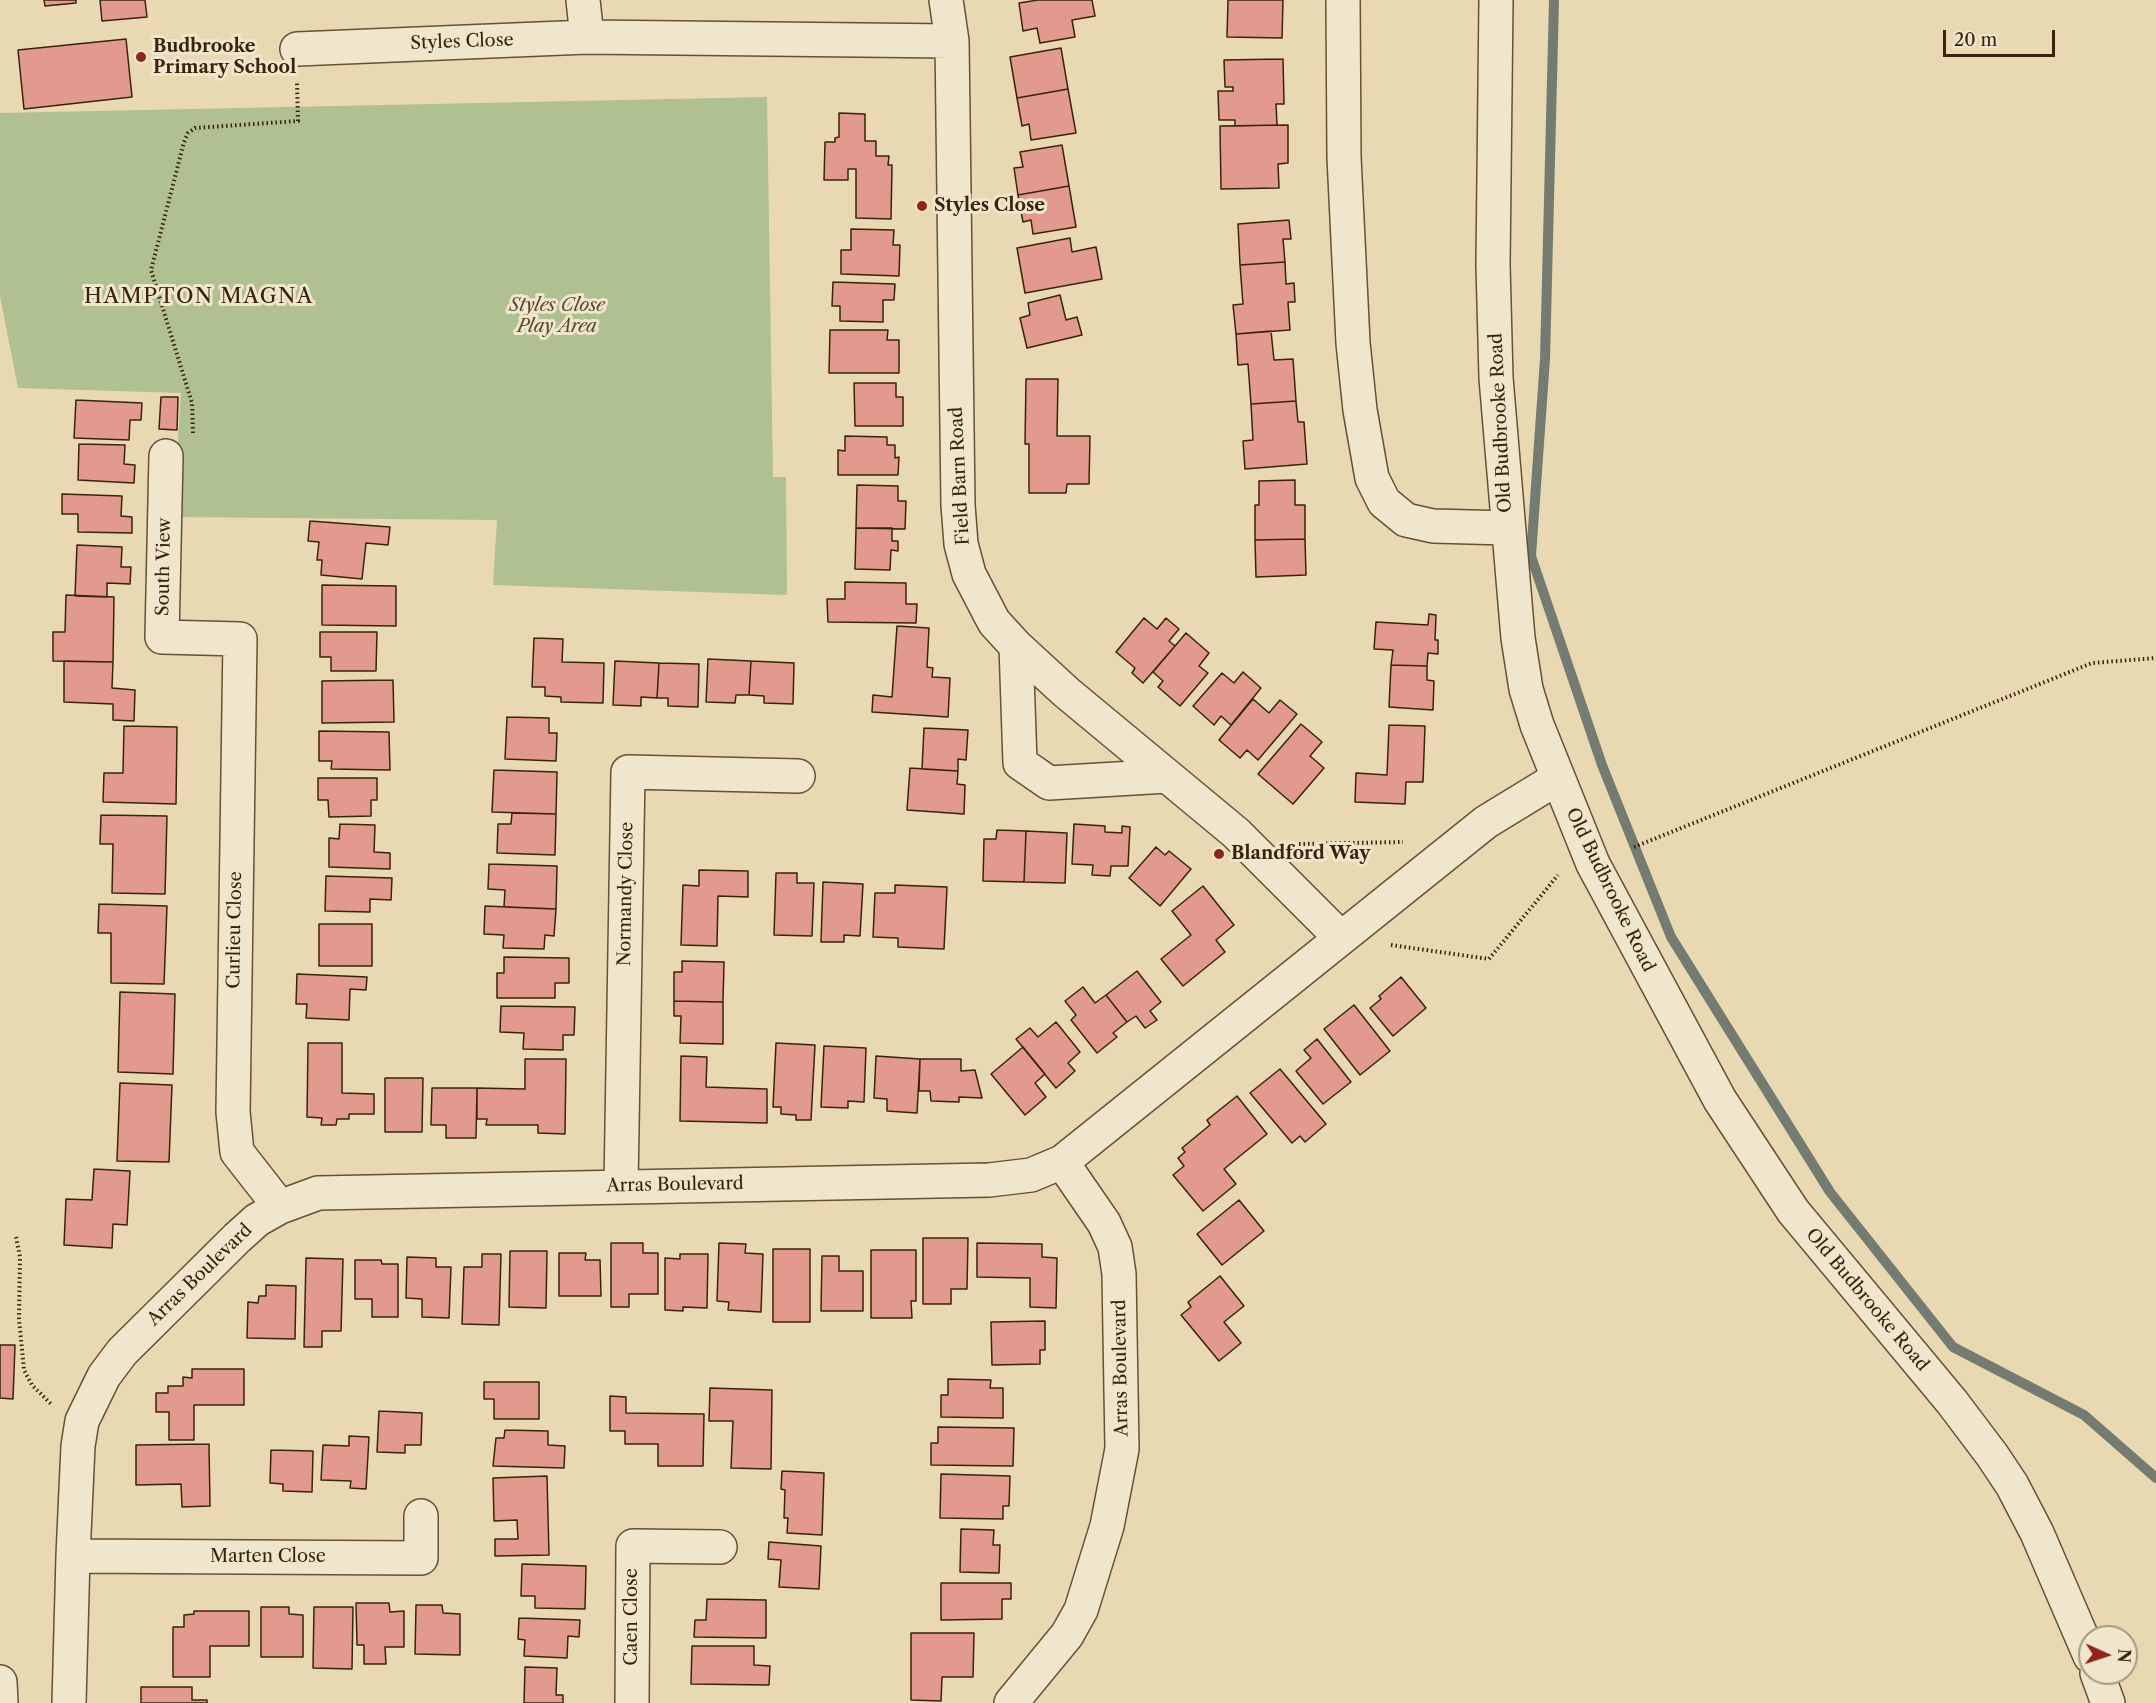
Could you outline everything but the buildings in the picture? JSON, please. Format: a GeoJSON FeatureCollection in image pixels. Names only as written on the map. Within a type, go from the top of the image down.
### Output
{"type":"FeatureCollection","features":[{"type":"Feature","properties":{"kind":"street"},"geometry":{"type":"LineString","coordinates":[[582,0],[587,37]]}},
{"type":"Feature","properties":{"kind":"street","name":"Field Barn Road"},"geometry":{"type":"LineString","coordinates":[[946,0],[952,41],[958,506],[961,543],[969,574],[994,622],[1016,646],[1066,692],[1249,845],[1340,937]]}},
{"type":"Feature","properties":{"kind":"street"},"geometry":{"type":"LineString","coordinates":[[1343,0],[1342,93],[1353,343],[1363,429],[1372,478],[1384,502],[1406,520],[1433,526],[1507,528]]}},
{"type":"Feature","properties":{"kind":"street","name":"Old Budbrooke Road"},"geometry":{"type":"LineString","coordinates":[[1496,0],[1493,265],[1496,378],[1516,627],[1526,689],[1558,778],[1593,864],[1720,1100],[1792,1211],[1953,1402],[2005,1475],[2037,1533],[2078,1628]]}},
{"type":"Feature","properties":{"kind":"street","name":"Styles Close"},"geometry":{"type":"LineString","coordinates":[[297,49],[587,37],[952,41]]}},
{"type":"Feature","properties":{"kind":"street","name":"South View"},"geometry":{"type":"LineString","coordinates":[[180,450],[162,636],[240,639]]}},
{"type":"Feature","properties":{"kind":"street","name":"Curlieu Close"},"geometry":{"type":"LineString","coordinates":[[240,639],[233,1112],[237,1152],[280,1207]]}},
{"type":"Feature","properties":{"kind":"street"},"geometry":{"type":"LineString","coordinates":[[1016,646],[1020,763],[1049,783],[1167,776]]}},
{"type":"Feature","properties":{"kind":"street","name":"Normandy Close"},"geometry":{"type":"LineString","coordinates":[[621,1185],[628,772],[798,776]]}},
{"type":"Feature","properties":{"kind":"street"},"geometry":{"type":"LineString","coordinates":[[1062,1162],[1486,822],[1558,778]]}},
{"type":"Feature","properties":{"kind":"street","name":"Arras Boulevard"},"geometry":{"type":"LineString","coordinates":[[69,1703],[78,1446],[82,1421],[104,1376],[122,1352],[237,1238],[257,1220],[280,1207],[318,1193],[621,1185],[989,1180],[1031,1175],[1062,1162],[1104,1223],[1115,1247],[1119,1274],[1122,1449],[1107,1526],[1081,1610],[1067,1635],[1011,1703]]}},
{"type":"Feature","properties":{"kind":"street","name":"Marten Close"},"geometry":{"type":"LineString","coordinates":[[73,1556],[421,1558],[421,1516]]}},
{"type":"Feature","properties":{"kind":"street","name":"Caen Close"},"geometry":{"type":"LineString","coordinates":[[632,1703],[633,1546],[720,1547]]}},
{"type":"Feature","properties":{"kind":"street"},"geometry":{"type":"LineString","coordinates":[[0,1682],[1,1703]]}},
{"type":"Feature","properties":{"kind":"street"},"geometry":{"type":"LineString","coordinates":[[2101,1685],[2108,1703]]}},
{"type":"Feature","properties":{"kind":"path"},"geometry":{"type":"LineString","coordinates":[[180,450],[192,403],[151,270],[181,153],[188,132],[195,128],[298,121],[297,49]]}},
{"type":"Feature","properties":{"kind":"path"},"geometry":{"type":"LineString","coordinates":[[1634,847],[2092,663],[2156,658]]}},
{"type":"Feature","properties":{"kind":"path"},"geometry":{"type":"LineString","coordinates":[[1249,845],[1404,842]]}},
{"type":"Feature","properties":{"kind":"path"},"geometry":{"type":"LineString","coordinates":[[1340,937],[1489,959],[1562,869]]}},
{"type":"Feature","properties":{"kind":"path"},"geometry":{"type":"LineString","coordinates":[[16,1237],[20,1257],[19,1319],[24,1370],[32,1385],[51,1404],[82,1421]]}},
{"type":"Feature","properties":{"kind":"green space","name":"Styles Close Play Area"},"geometry":{"type":"Polygon","coordinates":[[[767,97],[773,477],[786,477],[787,595],[493,585],[497,520],[173,517],[181,393],[18,388],[0,296],[0,113],[767,97]]]}},
{"type":"Feature","properties":{"kind":"waterway"},"geometry":{"type":"LineString","coordinates":[[1554,0],[1545,359],[1531,556],[1602,765],[1671,937],[1830,1192],[1953,1347],[2084,1415],[2156,1478]]}},
{"type":"Feature","properties":{"kind":"place","name":"Budbrooke Primary School"},"geometry":{"type":"Point","coordinates":[141,57]}},
{"type":"Feature","properties":{"kind":"place","name":"Styles Close"},"geometry":{"type":"Point","coordinates":[922,206]}},
{"type":"Feature","properties":{"kind":"place","name":"Blandford Way"},"geometry":{"type":"Point","coordinates":[1219,854]}},
{"type":"Feature","properties":{"kind":"district","name":"HAMPTON MAGNA"},"geometry":{"type":"Point","coordinates":[199,297]}}]}
